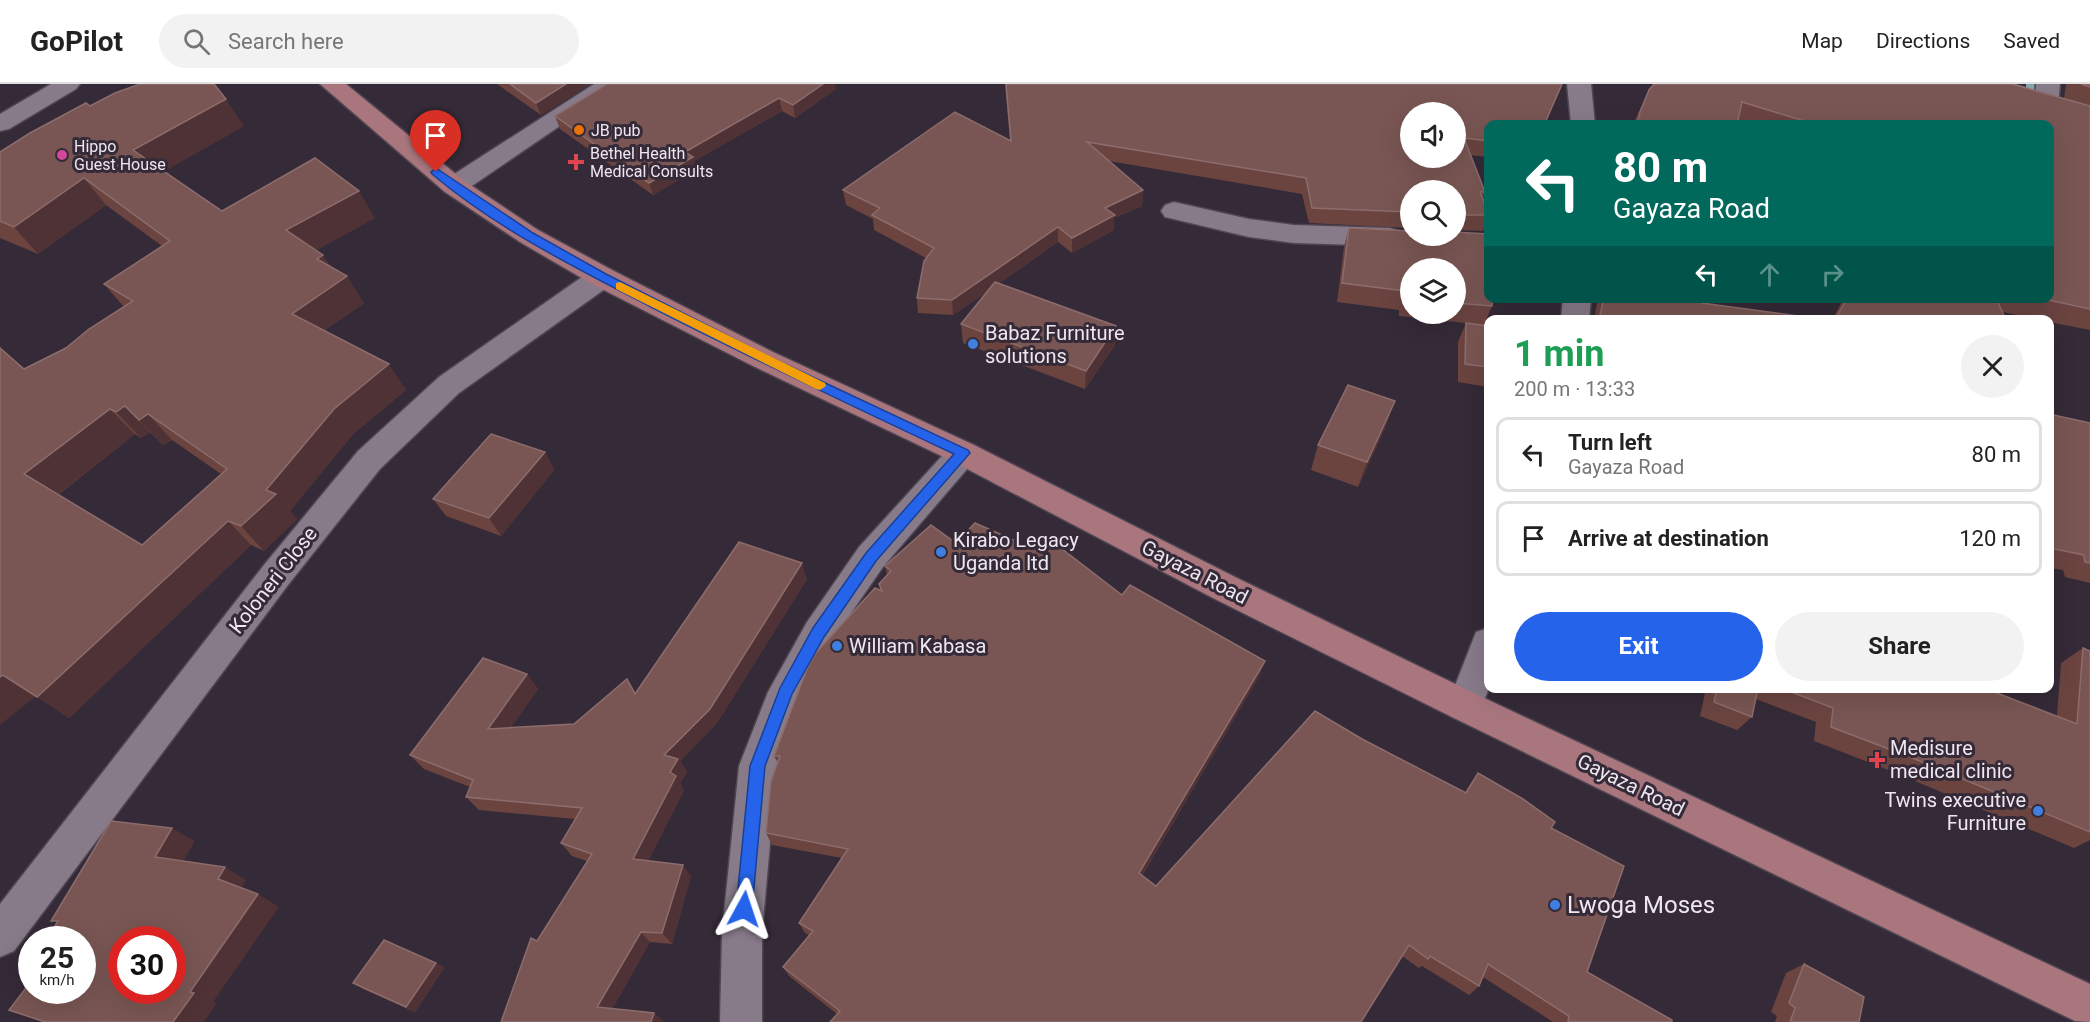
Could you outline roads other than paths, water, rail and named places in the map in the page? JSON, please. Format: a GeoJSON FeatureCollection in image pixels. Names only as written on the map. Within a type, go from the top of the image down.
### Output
{"type":"FeatureCollection","features":[{"type":"Feature","properties":{"kind":"main road","name":"Gayaza Road"},"geometry":{"type":"LineString","coordinates":[[332,84],[454,186],[529,236],[602,277],[764,359],[963,453],[1225,588],[1465,706],[2090,1006]]}},
{"type":"Feature","properties":{"kind":"street"},"geometry":{"type":"LineString","coordinates":[[0,124],[68,84]]}},
{"type":"Feature","properties":{"kind":"street"},"geometry":{"type":"LineString","coordinates":[[454,186],[564,112],[611,84]]}},
{"type":"Feature","properties":{"kind":"street"},"geometry":{"type":"LineString","coordinates":[[1579,84],[1583,120]]}},
{"type":"Feature","properties":{"kind":"street"},"geometry":{"type":"LineString","coordinates":[[1174,211],[1249,228],[1294,234],[1400,237]]}},
{"type":"Feature","properties":{"kind":"street","name":"Koloneri Close"},"geometry":{"type":"LineString","coordinates":[[0,937],[269,584],[369,460],[449,385],[602,277]]}},
{"type":"Feature","properties":{"kind":"street"},"geometry":{"type":"LineString","coordinates":[[741,1022],[742,933],[758,766],[786,692],[819,632],[871,557],[963,453]]}},
{"type":"Feature","properties":{"kind":"street"},"geometry":{"type":"LineString","coordinates":[[1465,706],[1484,654]]}},
{"type":"Feature","properties":{"kind":"waterway"},"geometry":{"type":"LineString","coordinates":[[2004,84],[2030,91],[2031,84]]}},
{"type":"Feature","properties":{"kind":"place","name":"JB pub"},"geometry":{"type":"Point","coordinates":[579,130]}},
{"type":"Feature","properties":{"kind":"place","name":"Hippo Guest House"},"geometry":{"type":"Point","coordinates":[62,155]}},
{"type":"Feature","properties":{"kind":"place","name":"Bethel Health Medical Consults"},"geometry":{"type":"Point","coordinates":[576,162]}},
{"type":"Feature","properties":{"kind":"place","name":"Babaz Furniture solutions"},"geometry":{"type":"Point","coordinates":[973,344]}},
{"type":"Feature","properties":{"kind":"place","name":"Kirabo Legacy Uganda ltd"},"geometry":{"type":"Point","coordinates":[941,552]}},
{"type":"Feature","properties":{"kind":"place","name":"William Kabasa"},"geometry":{"type":"Point","coordinates":[837,646]}},
{"type":"Feature","properties":{"kind":"place","name":"Medisure medical clinic"},"geometry":{"type":"Point","coordinates":[1877,760]}},
{"type":"Feature","properties":{"kind":"place","name":"Twins executive Furniture"},"geometry":{"type":"Point","coordinates":[2038,811]}},
{"type":"Feature","properties":{"kind":"place","name":"Lwoga Moses"},"geometry":{"type":"Point","coordinates":[1555,905]}}]}
